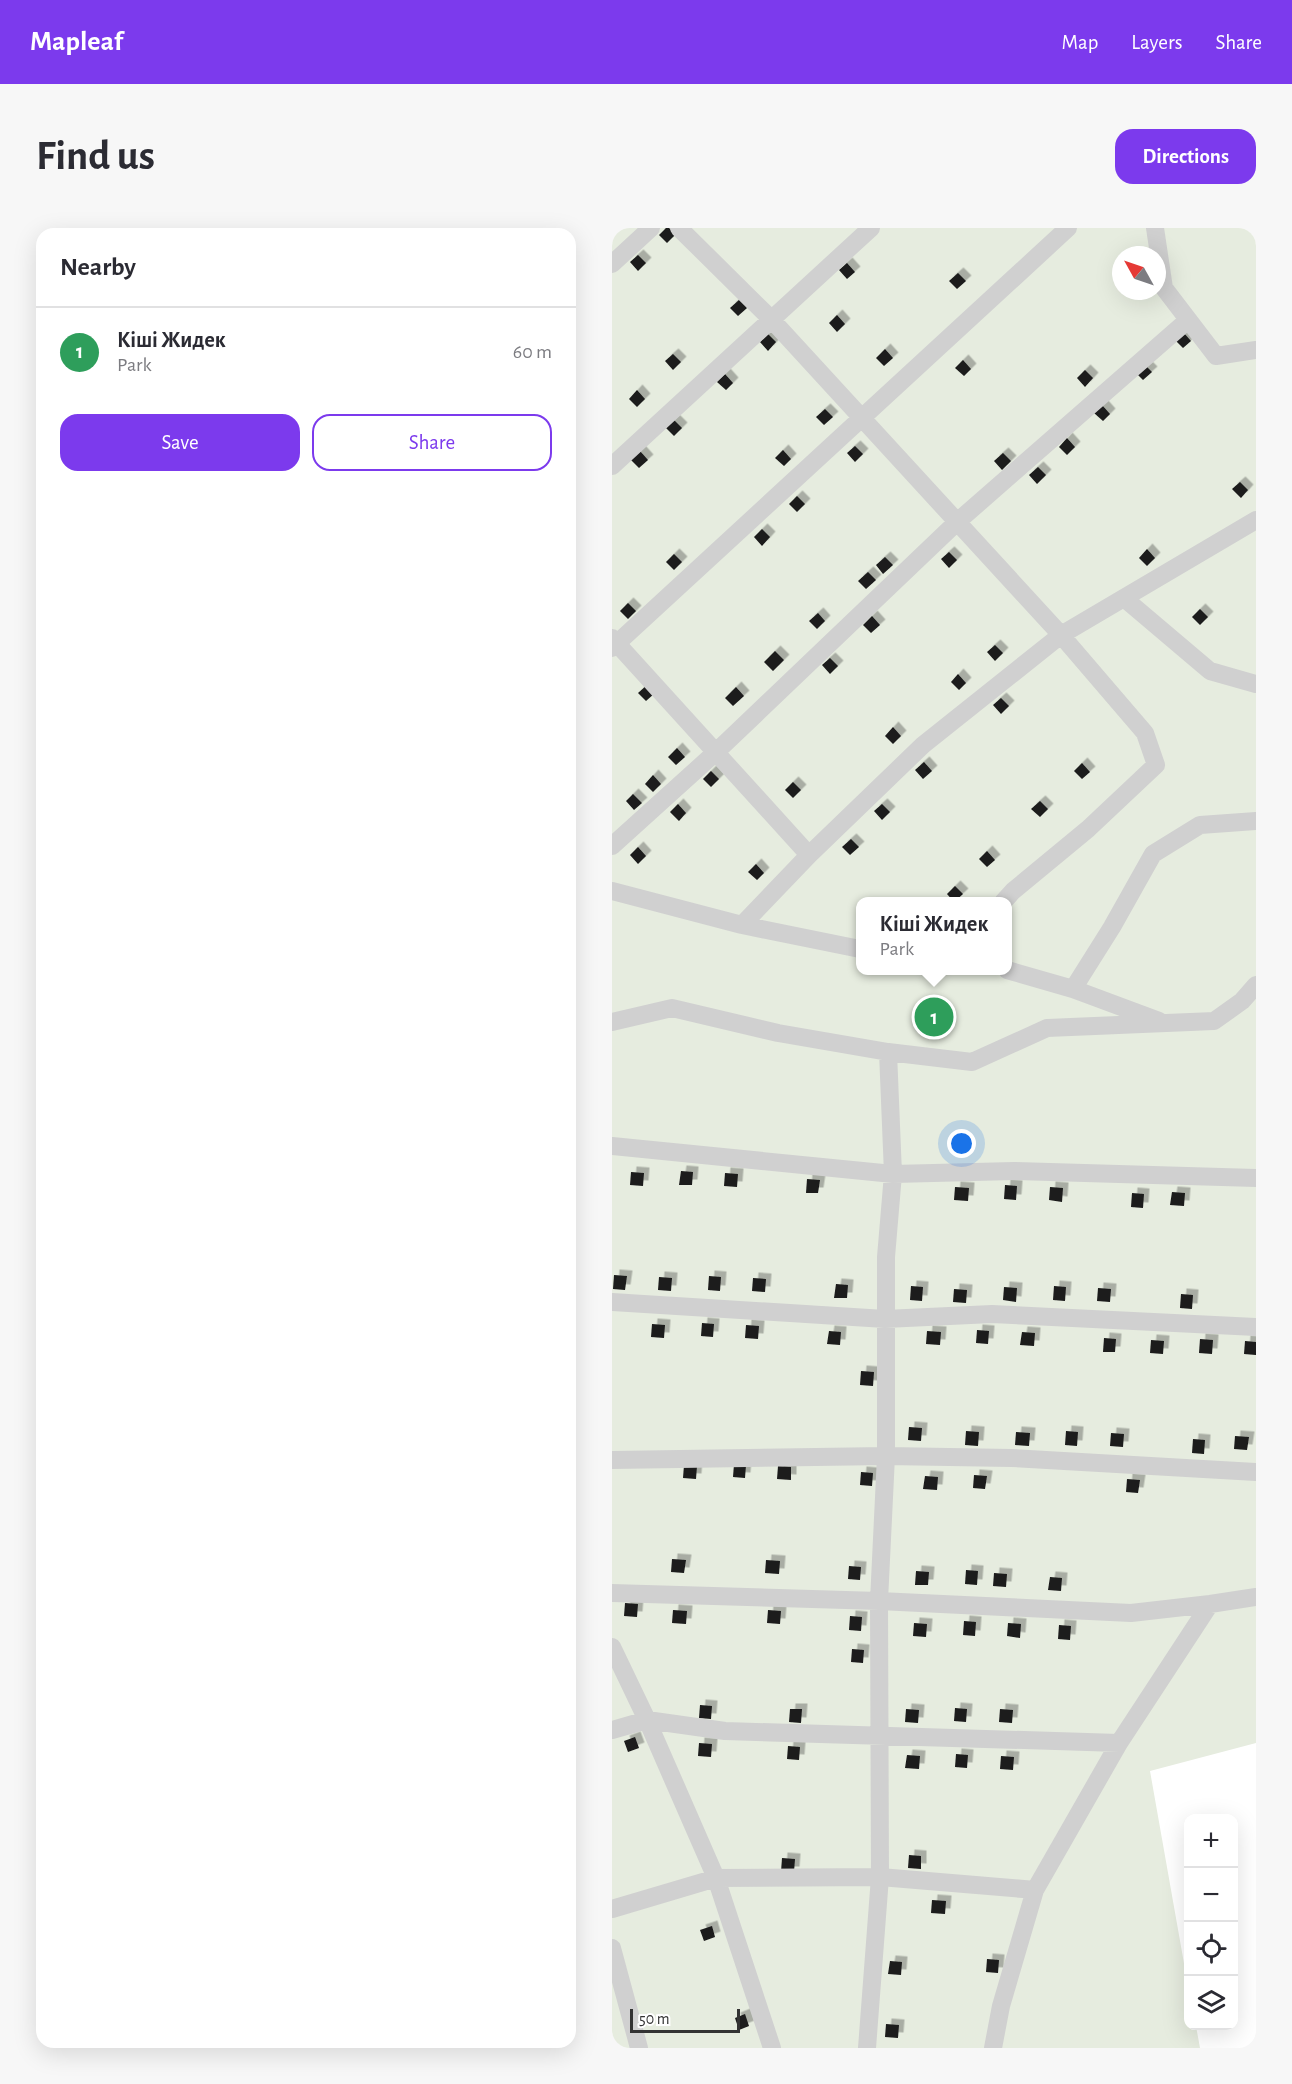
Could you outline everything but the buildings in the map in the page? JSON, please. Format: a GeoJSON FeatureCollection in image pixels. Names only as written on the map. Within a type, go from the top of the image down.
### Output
{"type":"FeatureCollection","features":[{"type":"Feature","properties":{"kind":"street"},"geometry":{"type":"LineString","coordinates":[[612,264],[651,228]]}},
{"type":"Feature","properties":{"kind":"street"},"geometry":{"type":"LineString","coordinates":[[679,228],[771,320],[862,418],[1061,635],[1145,733],[1156,765],[1088,829],[1008,897]]}},
{"type":"Feature","properties":{"kind":"street"},"geometry":{"type":"LineString","coordinates":[[612,466],[871,228]]}},
{"type":"Feature","properties":{"kind":"street"},"geometry":{"type":"LineString","coordinates":[[809,855],[614,643],[1068,228]]}},
{"type":"Feature","properties":{"kind":"street"},"geometry":{"type":"LineString","coordinates":[[1155,228],[1164,288],[1216,356],[1256,350]]}},
{"type":"Feature","properties":{"kind":"street"},"geometry":{"type":"LineString","coordinates":[[612,846],[716,752],[957,522],[1188,320]]}},
{"type":"Feature","properties":{"kind":"street"},"geometry":{"type":"LineString","coordinates":[[742,925],[809,855],[923,745],[1061,635],[1256,520]]}},
{"type":"Feature","properties":{"kind":"street"},"geometry":{"type":"LineString","coordinates":[[1125,599],[1210,671],[1256,684]]}},
{"type":"Feature","properties":{"kind":"street"},"geometry":{"type":"LineString","coordinates":[[1073,989],[1112,927],[1153,854],[1200,825],[1256,821]]}},
{"type":"Feature","properties":{"kind":"street"},"geometry":{"type":"LineString","coordinates":[[612,891],[742,925],[856,948]]}},
{"type":"Feature","properties":{"kind":"street"},"geometry":{"type":"LineString","coordinates":[[1012,971],[1073,989],[1168,1024]]}},
{"type":"Feature","properties":{"kind":"street"},"geometry":{"type":"LineString","coordinates":[[612,1022],[672,1008],[778,1033],[888,1052],[972,1062],[1047,1028],[1214,1021],[1249,1002],[1256,985]]}},
{"type":"Feature","properties":{"kind":"street"},"geometry":{"type":"LineString","coordinates":[[867,2048],[880,1877],[879,1601],[886,1456],[886,1257],[893,1174],[888,1052]]}},
{"type":"Feature","properties":{"kind":"street"},"geometry":{"type":"LineString","coordinates":[[612,1146],[893,1174],[1014,1171],[1256,1178]]}},
{"type":"Feature","properties":{"kind":"street"},"geometry":{"type":"LineString","coordinates":[[612,1302],[885,1319],[992,1314],[1256,1327]]}},
{"type":"Feature","properties":{"kind":"street"},"geometry":{"type":"LineString","coordinates":[[612,1460],[886,1456],[1012,1458],[1256,1472]]}},
{"type":"Feature","properties":{"kind":"street"},"geometry":{"type":"LineString","coordinates":[[612,1593],[879,1601],[1131,1613],[1256,1597]]}},
{"type":"Feature","properties":{"kind":"street"},"geometry":{"type":"LineString","coordinates":[[993,2048],[1001,2006],[1035,1890],[1119,1743],[1210,1604]]}},
{"type":"Feature","properties":{"kind":"street"},"geometry":{"type":"LineString","coordinates":[[612,1647],[647,1720],[716,1878],[772,2048]]}},
{"type":"Feature","properties":{"kind":"street"},"geometry":{"type":"LineString","coordinates":[[612,1730],[647,1720],[725,1731],[1119,1743]]}},
{"type":"Feature","properties":{"kind":"street"},"geometry":{"type":"LineString","coordinates":[[612,1909],[716,1878],[880,1877],[1035,1890]]}},
{"type":"Feature","properties":{"kind":"street"},"geometry":{"type":"LineString","coordinates":[[612,1948],[639,2048]]}},
{"type":"Feature","properties":{"kind":"shaded area"},"geometry":{"type":"Polygon","coordinates":[[[612,228],[1256,228],[1256,1743],[1150,1771],[1184,1963],[1184,2030],[1197,2030],[1200,2048],[612,2048],[612,228]]]}},
{"type":"Feature","properties":{"kind":"place","name":"Кіші Жидек"},"geometry":{"type":"Point","coordinates":[934,1017]}}]}
